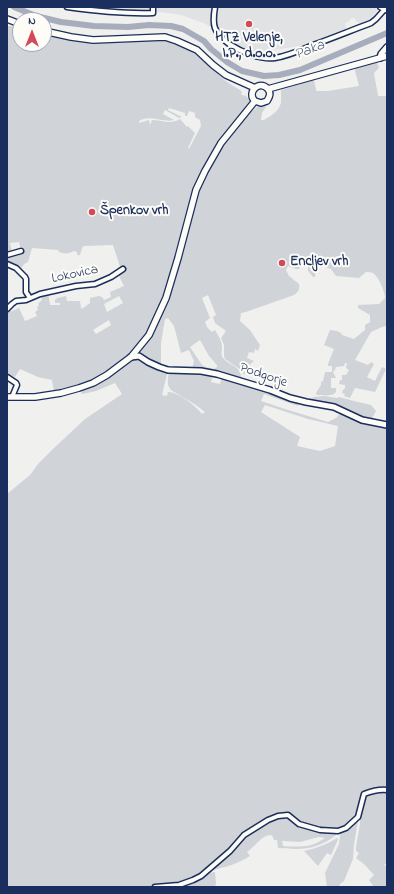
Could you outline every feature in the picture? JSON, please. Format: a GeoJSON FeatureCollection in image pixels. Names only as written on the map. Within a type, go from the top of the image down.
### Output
{"type":"FeatureCollection","features":[{"type":"Feature","properties":{"kind":"main road"},"geometry":{"type":"LineString","coordinates":[[52,33],[93,40],[165,37],[197,50],[226,75],[255,88]]}},
{"type":"Feature","properties":{"kind":"main road"},"geometry":{"type":"LineString","coordinates":[[268,89],[387,56]]}},
{"type":"Feature","properties":{"kind":"main road"},"geometry":{"type":"LineString","coordinates":[[262,85],[266,86],[268,89],[270,95],[267,101],[261,103],[255,101],[252,97],[252,92],[255,88],[262,85]]}},
{"type":"Feature","properties":{"kind":"main road"},"geometry":{"type":"LineString","coordinates":[[9,397],[35,397],[60,394],[93,383],[131,357],[150,335],[166,298],[196,190],[205,171],[222,143],[255,101]]}},
{"type":"Feature","properties":{"kind":"street"},"geometry":{"type":"LineString","coordinates":[[67,7],[134,14],[153,13],[153,7]]}},
{"type":"Feature","properties":{"kind":"street"},"geometry":{"type":"LineString","coordinates":[[215,7],[214,28],[226,42],[246,53],[267,58],[275,58],[300,50],[371,23],[385,9]]}},
{"type":"Feature","properties":{"kind":"street"},"geometry":{"type":"LineString","coordinates":[[380,58],[381,54],[387,47]]}},
{"type":"Feature","properties":{"kind":"street"},"geometry":{"type":"LineString","coordinates":[[7,255],[21,251]]}},
{"type":"Feature","properties":{"kind":"street"},"geometry":{"type":"LineString","coordinates":[[7,264],[16,268],[25,277],[26,292],[30,298]]}},
{"type":"Feature","properties":{"kind":"street","name":"Lokovica"},"geometry":{"type":"LineString","coordinates":[[7,309],[16,302],[44,293],[76,286],[95,284],[111,277],[123,269]]}},
{"type":"Feature","properties":{"kind":"street","name":"Podgorje"},"geometry":{"type":"LineString","coordinates":[[131,357],[138,356],[148,362],[168,370],[201,371],[217,374],[270,390],[290,398],[334,407],[362,420],[387,425]]}},
{"type":"Feature","properties":{"kind":"street"},"geometry":{"type":"LineString","coordinates":[[7,377],[17,385],[9,397]]}},
{"type":"Feature","properties":{"kind":"street"},"geometry":{"type":"LineString","coordinates":[[155,887],[178,885],[201,876],[230,851],[244,835],[268,820],[278,816],[288,815],[299,824],[320,830],[338,831],[346,828],[358,817],[364,794],[371,791],[387,790]]}},
{"type":"Feature","properties":{"kind":"shaded area"},"geometry":{"type":"Polygon","coordinates":[[[87,7],[376,7],[379,9],[369,19],[361,23],[357,22],[354,18],[350,19],[350,21],[345,23],[345,30],[312,44],[254,52],[243,49],[206,24],[181,15],[160,12],[116,11],[87,7]]]}},
{"type":"Feature","properties":{"kind":"shaded area"},"geometry":{"type":"Polygon","coordinates":[[[7,26],[12,26],[12,52],[52,52],[52,36],[89,42],[117,43],[154,41],[176,43],[194,53],[225,80],[240,90],[242,92],[241,94],[244,96],[245,95],[249,99],[249,103],[241,115],[218,143],[200,177],[185,221],[164,296],[149,330],[126,359],[116,364],[108,372],[90,382],[54,392],[52,380],[38,377],[20,369],[15,377],[7,374],[7,311],[12,311],[19,308],[25,321],[37,316],[35,312],[38,310],[38,304],[42,300],[41,297],[35,297],[48,293],[50,305],[60,305],[60,303],[55,303],[55,300],[66,296],[67,301],[80,301],[82,309],[90,303],[90,298],[99,296],[104,300],[111,297],[110,292],[124,286],[118,274],[125,269],[123,266],[120,267],[113,245],[84,246],[80,255],[77,255],[77,252],[74,251],[65,253],[59,252],[58,250],[32,248],[28,262],[19,270],[7,263],[7,257],[8,255],[24,252],[22,247],[20,247],[19,242],[10,243],[12,252],[7,254],[7,26]],[[169,108],[168,110],[182,117],[179,118],[165,110],[163,114],[174,120],[170,121],[148,118],[139,121],[139,123],[149,120],[150,125],[152,120],[173,122],[180,119],[195,133],[188,148],[189,149],[201,126],[200,120],[195,117],[195,113],[189,111],[187,116],[185,116],[185,113],[169,108]],[[119,296],[104,304],[107,312],[123,303],[119,296]],[[109,320],[93,330],[96,334],[111,325],[109,320]]]}},
{"type":"Feature","properties":{"kind":"shaded area"},"geometry":{"type":"Polygon","coordinates":[[[377,62],[379,68],[374,73],[378,96],[387,96],[387,326],[371,332],[355,360],[368,365],[371,362],[374,364],[367,377],[375,381],[382,367],[386,369],[375,392],[355,388],[350,398],[344,396],[345,394],[342,393],[345,385],[339,384],[340,380],[342,380],[342,375],[346,375],[349,370],[346,368],[347,363],[345,363],[344,366],[336,367],[333,372],[336,378],[331,378],[331,388],[336,388],[336,392],[332,395],[317,395],[316,393],[321,385],[321,382],[323,381],[325,372],[332,372],[332,366],[328,366],[328,364],[334,349],[324,345],[330,330],[337,331],[342,335],[354,339],[365,330],[365,325],[370,322],[370,315],[358,308],[358,305],[379,304],[385,298],[379,281],[373,273],[370,272],[366,272],[359,278],[336,276],[331,269],[316,264],[315,277],[313,277],[308,271],[308,261],[299,257],[293,257],[292,260],[299,265],[299,269],[288,266],[286,270],[289,276],[299,284],[297,293],[241,313],[240,321],[250,330],[260,345],[258,351],[255,349],[254,353],[249,352],[247,358],[254,361],[247,367],[244,375],[241,370],[225,359],[224,345],[221,338],[226,331],[215,323],[213,317],[216,315],[208,295],[202,298],[210,318],[205,322],[207,327],[212,332],[215,330],[220,338],[223,358],[240,371],[241,379],[192,369],[194,361],[189,350],[181,353],[174,326],[168,318],[165,319],[161,343],[161,366],[142,356],[141,349],[153,335],[173,286],[200,188],[211,163],[224,143],[247,116],[258,106],[264,103],[267,105],[262,113],[261,120],[264,120],[276,112],[281,103],[281,90],[314,80],[317,91],[328,91],[359,86],[355,71],[356,68],[377,62]],[[200,340],[190,347],[202,365],[214,369],[217,365],[209,356],[200,340]]]}},
{"type":"Feature","properties":{"kind":"shaded area"},"geometry":{"type":"Polygon","coordinates":[[[139,359],[166,371],[167,374],[162,395],[167,396],[168,392],[177,394],[196,407],[202,414],[205,412],[169,388],[169,372],[213,374],[211,382],[220,384],[222,376],[299,402],[298,406],[264,394],[261,401],[328,422],[336,418],[342,411],[387,426],[387,788],[370,789],[364,792],[360,798],[357,813],[354,819],[342,828],[324,829],[306,824],[297,820],[290,814],[276,814],[243,833],[218,861],[196,877],[182,882],[170,885],[142,887],[7,887],[7,494],[30,475],[38,464],[85,419],[122,394],[115,383],[96,391],[82,394],[81,391],[108,378],[131,360],[139,359]],[[265,405],[261,412],[300,437],[297,446],[320,451],[335,446],[338,426],[308,419],[265,405]]]}},
{"type":"Feature","properties":{"kind":"shaded area"},"geometry":{"type":"Polygon","coordinates":[[[314,397],[339,397],[371,405],[376,411],[371,420],[355,415],[338,407],[309,401],[309,399],[314,397]]]}},
{"type":"Feature","properties":{"kind":"shaded area"},"geometry":{"type":"Polygon","coordinates":[[[376,791],[387,791],[387,863],[384,865],[387,867],[387,887],[374,887],[369,880],[374,875],[356,858],[359,853],[356,851],[356,848],[361,809],[362,802],[368,794],[376,791]]]}},
{"type":"Feature","properties":{"kind":"shaded area"},"geometry":{"type":"Polygon","coordinates":[[[278,817],[288,817],[295,822],[336,833],[336,835],[322,844],[301,849],[278,848],[277,840],[274,840],[271,835],[267,836],[261,839],[247,852],[250,856],[231,865],[211,870],[227,856],[240,839],[278,817]],[[319,837],[300,842],[282,841],[283,846],[299,847],[315,844],[325,838],[319,837]]]}},
{"type":"Feature","properties":{"kind":"shaded area"},"geometry":{"type":"Polygon","coordinates":[[[357,821],[353,859],[344,881],[339,887],[327,887],[325,873],[339,844],[341,832],[349,828],[357,821]]]}},
{"type":"Feature","properties":{"kind":"shaded area"},"geometry":{"type":"Polygon","coordinates":[[[337,838],[337,842],[331,855],[327,853],[318,866],[304,851],[321,846],[337,838]]]}},
{"type":"Feature","properties":{"kind":"shaded area"},"geometry":{"type":"Polygon","coordinates":[[[215,872],[215,887],[173,887],[200,878],[208,873],[215,872]]]}},
{"type":"Feature","properties":{"kind":"waterway","name":"Paka"},"geometry":{"type":"LineString","coordinates":[[14,7],[36,16],[61,22],[94,26],[171,26],[183,29],[204,41],[227,62],[242,71],[264,76],[279,75],[300,70],[387,33]]}},
{"type":"Feature","properties":{"kind":"place","name":"HTZ Velenje, I.P., d.o.o."},"geometry":{"type":"Point","coordinates":[249,24]}},
{"type":"Feature","properties":{"kind":"place","name":"Špenkov vrh"},"geometry":{"type":"Point","coordinates":[92,212]}},
{"type":"Feature","properties":{"kind":"place","name":"Encljev vrh"},"geometry":{"type":"Point","coordinates":[282,263]}}]}
